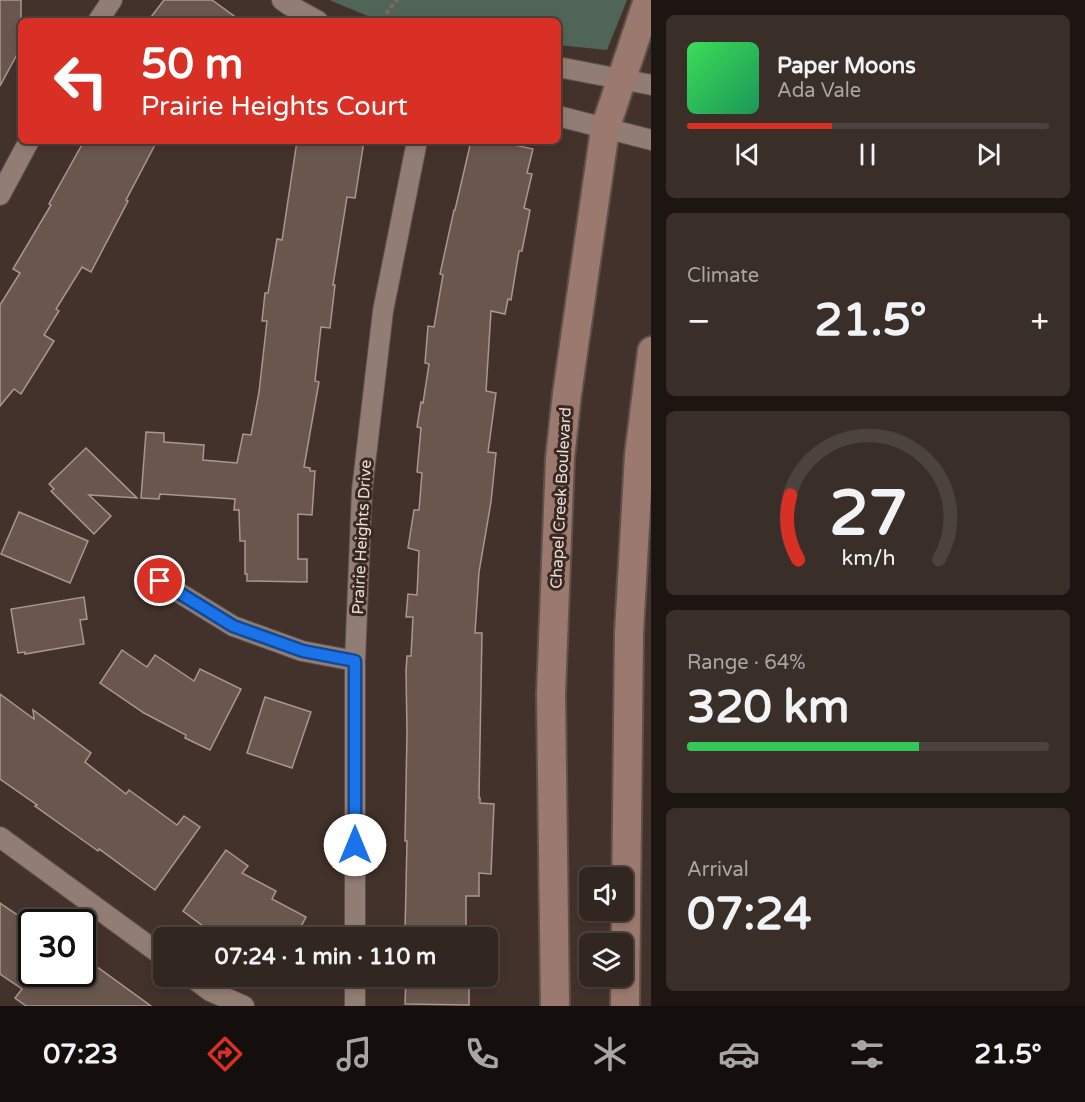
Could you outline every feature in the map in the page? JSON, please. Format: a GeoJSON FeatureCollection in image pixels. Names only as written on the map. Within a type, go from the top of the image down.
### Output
{"type":"FeatureCollection","features":[{"type":"Feature","properties":{"kind":"main road","name":"Chapel Creek Boulevard"},"geometry":{"type":"LineString","coordinates":[[555,1006],[551,693],[560,458],[605,129],[648,0]]}},
{"type":"Feature","properties":{"kind":"main road"},"geometry":{"type":"LineString","coordinates":[[625,1006],[628,633],[639,455],[651,351]]}},
{"type":"Feature","properties":{"kind":"street"},"geometry":{"type":"LineString","coordinates":[[100,18],[112,0]]}},
{"type":"Feature","properties":{"kind":"street"},"geometry":{"type":"LineString","coordinates":[[282,0],[313,18]]}},
{"type":"Feature","properties":{"kind":"street"},"geometry":{"type":"LineString","coordinates":[[561,68],[651,85]]}},
{"type":"Feature","properties":{"kind":"street"},"geometry":{"type":"LineString","coordinates":[[561,117],[651,140]]}},
{"type":"Feature","properties":{"kind":"street"},"geometry":{"type":"LineString","coordinates":[[0,195],[26,144]]}},
{"type":"Feature","properties":{"kind":"street","name":"Prairie Heights Drive"},"geometry":{"type":"LineString","coordinates":[[355,927],[355,661],[362,490],[382,322],[416,144]]}},
{"type":"Feature","properties":{"kind":"street"},"geometry":{"type":"LineString","coordinates":[[160,581],[233,626],[303,651],[355,661]]}},
{"type":"Feature","properties":{"kind":"street"},"geometry":{"type":"LineString","coordinates":[[0,837],[153,949]]}},
{"type":"Feature","properties":{"kind":"street"},"geometry":{"type":"LineString","coordinates":[[205,987],[244,1006]]}},
{"type":"Feature","properties":{"kind":"street"},"geometry":{"type":"LineString","coordinates":[[355,987],[355,1006]]}},
{"type":"Feature","properties":{"kind":"path"},"geometry":{"type":"LineString","coordinates":[[383,18],[395,1],[399,0]]}},
{"type":"Feature","properties":{"kind":"green space"},"geometry":{"type":"Polygon","coordinates":[[[329,0],[627,0],[607,50],[561,45],[561,18],[373,18],[329,0]]]}},
{"type":"Feature","properties":{"kind":"building"},"geometry":{"type":"Polygon","coordinates":[[[0,0],[21,0],[21,18],[18,18],[18,53],[0,86],[0,0]]]}},
{"type":"Feature","properties":{"kind":"building"},"geometry":{"type":"Polygon","coordinates":[[[164,0],[212,0],[237,18],[150,18],[164,0]]]}},
{"type":"Feature","properties":{"kind":"building"},"geometry":{"type":"Polygon","coordinates":[[[82,144],[155,144],[91,272],[82,267],[56,309],[59,311],[44,335],[54,341],[21,394],[14,389],[0,406],[0,305],[20,273],[13,269],[51,205],[49,204],[82,144]]]}},
{"type":"Feature","properties":{"kind":"building"},"geometry":{"type":"Polygon","coordinates":[[[297,144],[364,144],[355,198],[347,197],[333,285],[335,285],[330,328],[321,327],[315,381],[319,382],[304,467],[315,471],[312,515],[298,514],[298,559],[307,559],[307,582],[247,581],[245,541],[240,541],[239,510],[234,510],[235,499],[160,494],[159,499],[141,498],[146,432],[164,433],[164,442],[204,445],[203,460],[237,463],[243,434],[251,435],[259,392],[267,321],[262,321],[265,293],[268,293],[277,239],[282,240],[297,144]]]}},
{"type":"Feature","properties":{"kind":"building"},"geometry":{"type":"Polygon","coordinates":[[[470,144],[510,144],[533,149],[527,173],[532,174],[524,208],[530,210],[522,251],[519,251],[511,300],[508,299],[505,314],[491,311],[486,391],[496,393],[488,452],[496,453],[491,502],[479,572],[475,633],[482,633],[479,798],[480,803],[494,804],[491,874],[479,873],[479,896],[466,896],[466,927],[405,927],[406,671],[407,656],[411,656],[413,617],[406,617],[408,594],[417,595],[419,551],[408,548],[414,510],[419,510],[422,473],[417,472],[421,428],[417,427],[429,364],[425,363],[428,326],[434,327],[443,275],[440,274],[470,144]]]}},
{"type":"Feature","properties":{"kind":"building"},"geometry":{"type":"Polygon","coordinates":[[[86,448],[137,498],[89,495],[111,516],[94,534],[51,491],[54,489],[49,484],[86,448]]]}},
{"type":"Feature","properties":{"kind":"building"},"geometry":{"type":"Polygon","coordinates":[[[19,512],[88,541],[70,583],[1,554],[19,512]]]}},
{"type":"Feature","properties":{"kind":"building"},"geometry":{"type":"Polygon","coordinates":[[[84,597],[87,619],[80,620],[84,644],[25,654],[25,652],[18,653],[11,609],[84,597]]]}},
{"type":"Feature","properties":{"kind":"building"},"geometry":{"type":"Polygon","coordinates":[[[122,650],[147,667],[155,655],[194,681],[200,669],[241,689],[210,750],[185,738],[186,735],[144,713],[100,683],[122,650]]]}},
{"type":"Feature","properties":{"kind":"building"},"geometry":{"type":"Polygon","coordinates":[[[0,694],[34,719],[33,710],[91,753],[85,762],[126,794],[129,790],[177,825],[184,816],[200,827],[155,890],[0,779],[0,694]]]}},
{"type":"Feature","properties":{"kind":"building"},"geometry":{"type":"Polygon","coordinates":[[[265,697],[311,712],[292,768],[247,753],[265,697]]]}},
{"type":"Feature","properties":{"kind":"building"},"geometry":{"type":"Polygon","coordinates":[[[226,850],[248,866],[242,873],[276,891],[272,899],[306,917],[301,927],[204,927],[183,911],[226,850]]]}},
{"type":"Feature","properties":{"kind":"building"},"geometry":{"type":"Polygon","coordinates":[[[0,903],[18,915],[18,986],[0,974],[0,903]]]}},
{"type":"Feature","properties":{"kind":"building"},"geometry":{"type":"Polygon","coordinates":[[[96,966],[151,1006],[26,1006],[15,998],[22,989],[19,987],[96,987],[96,966]]]}},
{"type":"Feature","properties":{"kind":"building"},"geometry":{"type":"Polygon","coordinates":[[[406,987],[469,987],[469,1005],[405,1004],[406,987]]]}},
{"type":"Feature","properties":{"kind":"route"},"geometry":{"type":"LineString","coordinates":[[160,581],[233,626],[303,651],[355,661],[355,845]]}}]}
